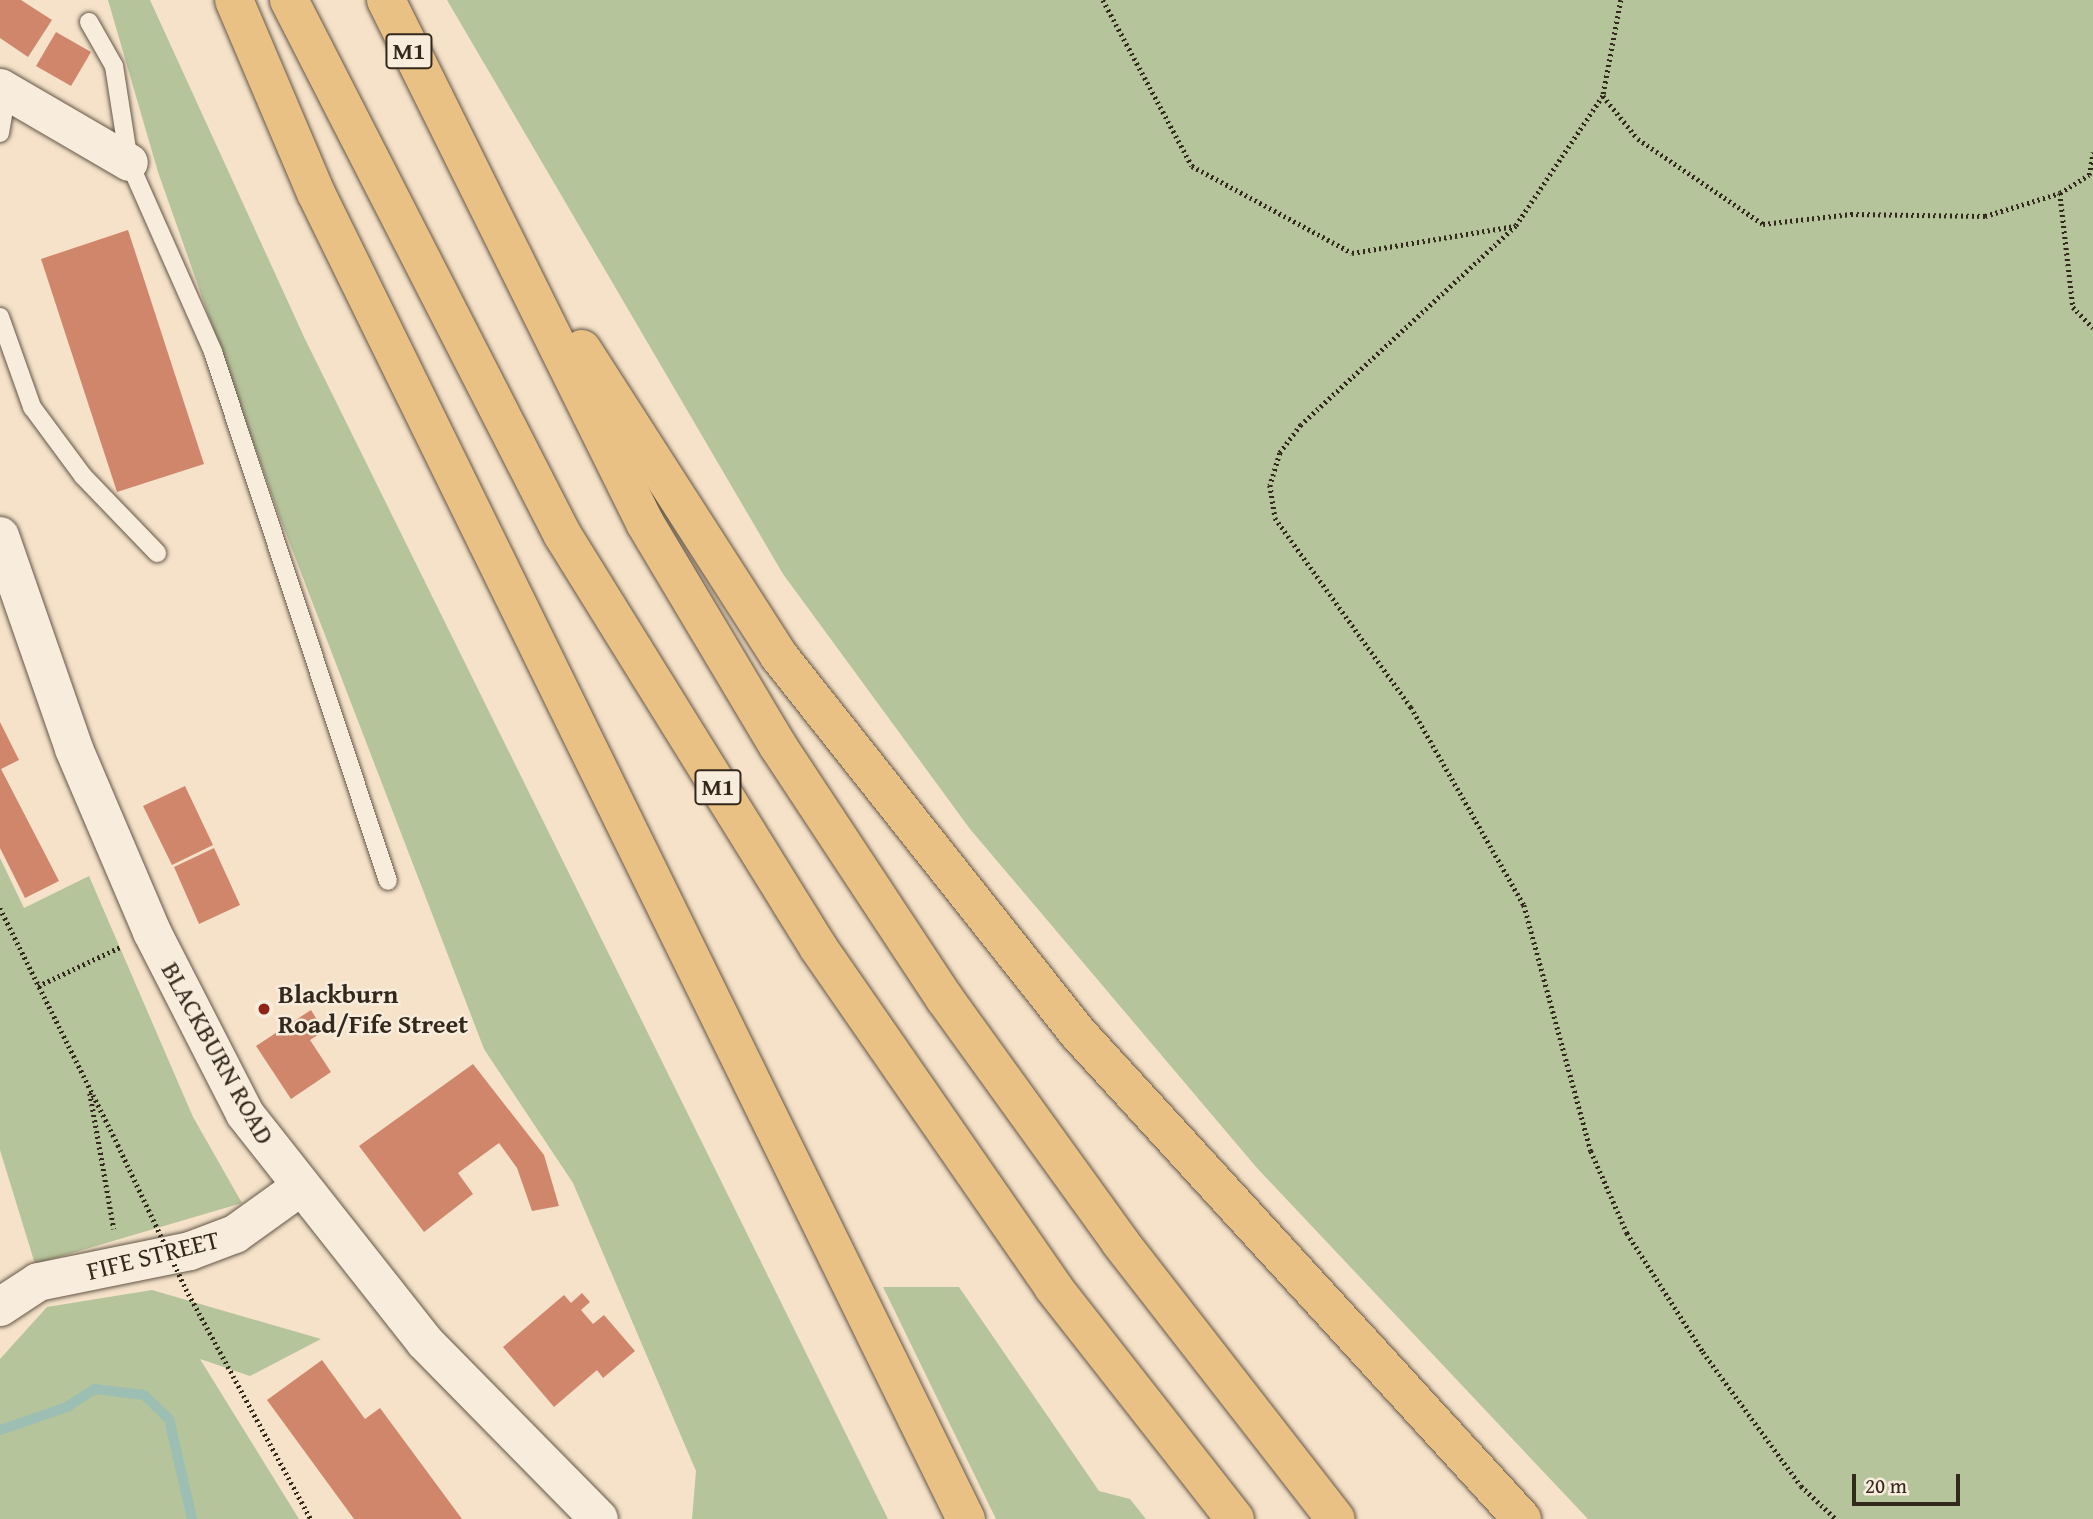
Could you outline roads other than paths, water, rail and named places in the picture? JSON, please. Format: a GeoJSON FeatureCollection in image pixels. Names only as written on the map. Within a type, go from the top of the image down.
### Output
{"type":"FeatureCollection","features":[{"type":"Feature","properties":{"kind":"highway"},"geometry":{"type":"LineString","coordinates":[[234,0],[316,193],[966,1519]]}},
{"type":"Feature","properties":{"kind":"highway","name":"M1"},"geometry":{"type":"LineString","coordinates":[[289,0],[562,534],[810,935],[1053,1287],[1235,1519]]}},
{"type":"Feature","properties":{"kind":"highway","name":"M1"},"geometry":{"type":"LineString","coordinates":[[386,0],[432,102],[645,523],[778,746],[945,999],[1065,1165],[1336,1519]]}},
{"type":"Feature","properties":{"kind":"highway"},"geometry":{"type":"LineString","coordinates":[[432,102],[779,656],[1076,1031],[1522,1519]]}},
{"type":"Feature","properties":{"kind":"street"},"geometry":{"type":"LineString","coordinates":[[4,89],[129,162]]}},
{"type":"Feature","properties":{"kind":"street","name":"BLACKBURN ROAD"},"geometry":{"type":"LineString","coordinates":[[0,536],[74,749],[152,932],[245,1114],[299,1188],[425,1342],[599,1519]]}},
{"type":"Feature","properties":{"kind":"street","name":"FIFE STREET"},"geometry":{"type":"LineString","coordinates":[[0,1307],[38,1282],[113,1268],[235,1234],[299,1188]]}},
{"type":"Feature","properties":{"kind":"lane"},"geometry":{"type":"LineString","coordinates":[[89,22],[114,66],[129,162],[213,352],[388,881]]}},
{"type":"Feature","properties":{"kind":"lane"},"geometry":{"type":"LineString","coordinates":[[0,133],[4,89]]}},
{"type":"Feature","properties":{"kind":"lane"},"geometry":{"type":"LineString","coordinates":[[0,317],[32,407],[83,476],[157,553]]}},
{"type":"Feature","properties":{"kind":"waterway"},"geometry":{"type":"LineString","coordinates":[[0,1430],[67,1407],[95,1389],[144,1395],[169,1419],[192,1519]]}},
{"type":"Feature","properties":{"kind":"place","name":"Blackburn Road/Fife Street"},"geometry":{"type":"Point","coordinates":[264,1009]}}]}
